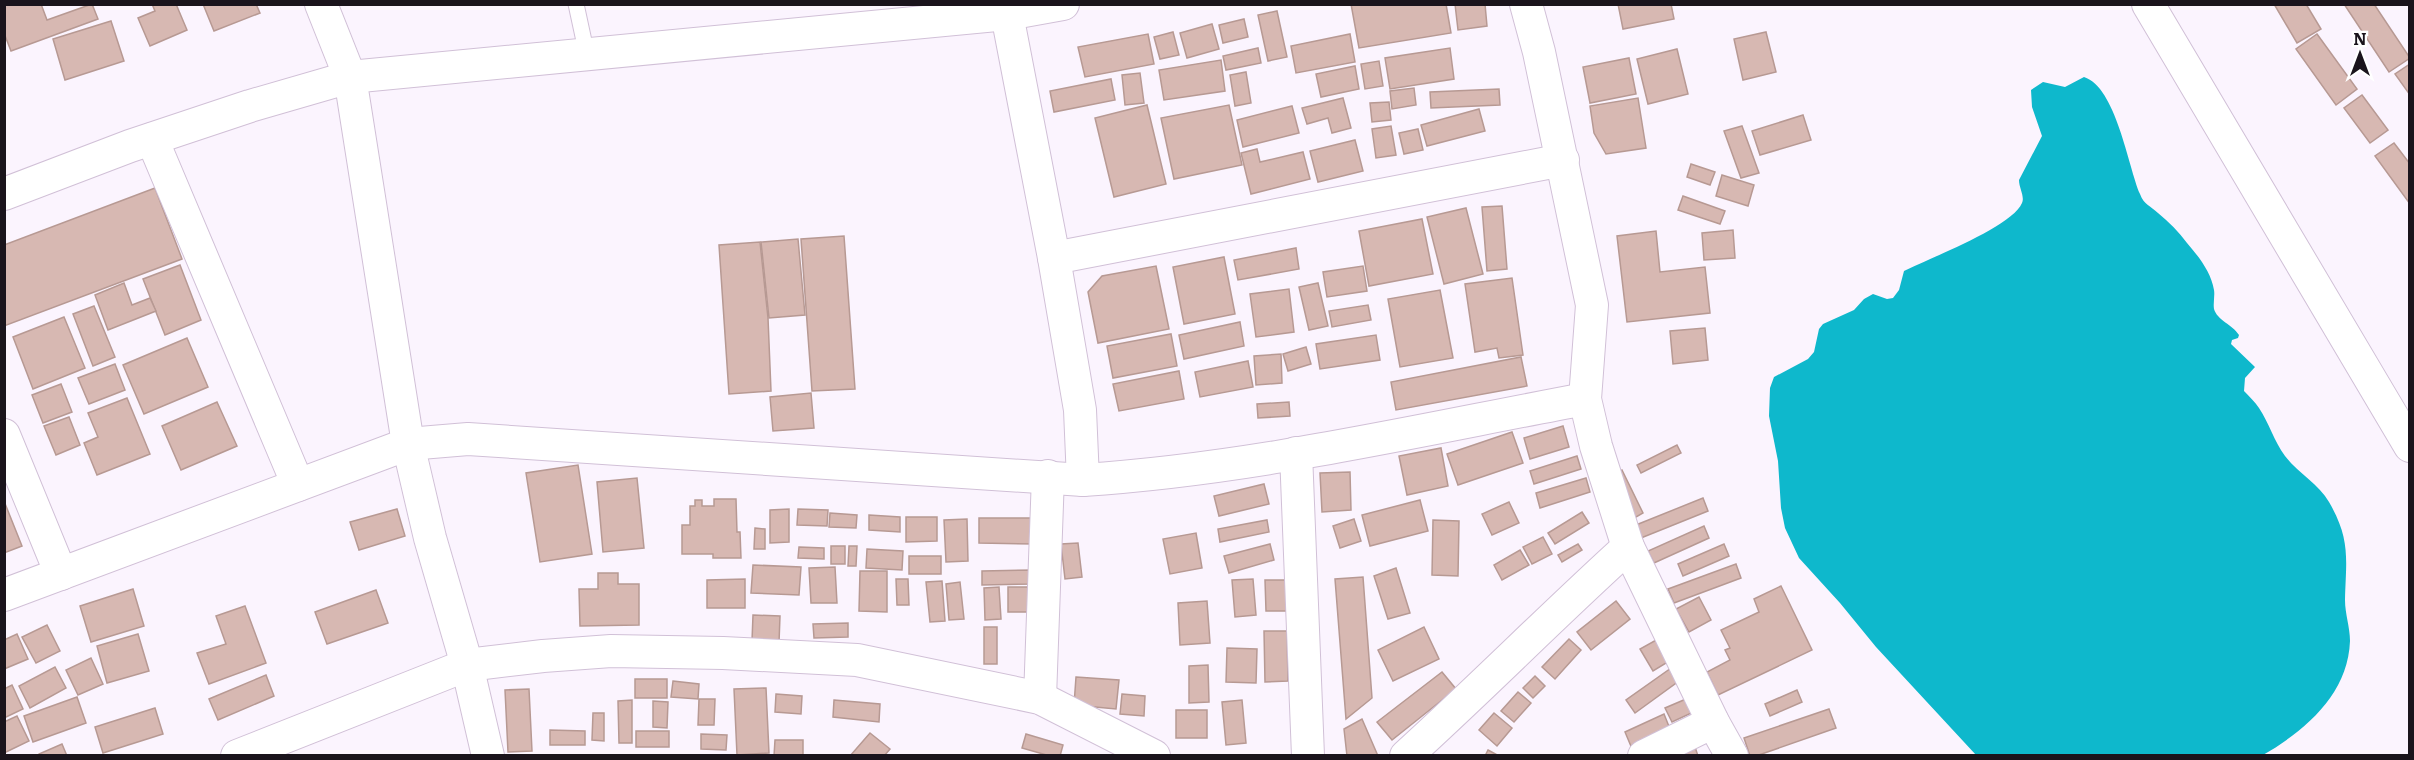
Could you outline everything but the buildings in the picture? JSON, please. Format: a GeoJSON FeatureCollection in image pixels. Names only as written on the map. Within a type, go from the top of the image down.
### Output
{"type":"FeatureCollection","features":[{"type":"Feature","properties":{"kind":"street"},"geometry":{"type":"LineString","coordinates":[[321,4],[350,77],[408,444],[430,538],[467,665],[488,756]]}},
{"type":"Feature","properties":{"kind":"street"},"geometry":{"type":"LineString","coordinates":[[4,194],[152,139],[350,77],[587,55],[1063,4]]}},
{"type":"Feature","properties":{"kind":"street"},"geometry":{"type":"LineString","coordinates":[[1526,4],[1563,160],[1592,305],[1585,399],[1596,446],[1628,547],[1713,722],[1732,756]]}},
{"type":"Feature","properties":{"kind":"street"},"geometry":{"type":"LineString","coordinates":[[2148,4],[2409,446]]}},
{"type":"Feature","properties":{"kind":"street"},"geometry":{"type":"LineString","coordinates":[[1006,9],[1054,258],[1080,410],[1083,480]]}},
{"type":"Feature","properties":{"kind":"street"},"geometry":{"type":"LineString","coordinates":[[152,139],[298,485]]}},
{"type":"Feature","properties":{"kind":"street"},"geometry":{"type":"LineString","coordinates":[[1054,258],[1563,160]]}},
{"type":"Feature","properties":{"kind":"street"},"geometry":{"type":"LineString","coordinates":[[4,595],[408,444],[468,439],[1083,480],[1149,475],[1296,453],[1585,399]]}},
{"type":"Feature","properties":{"kind":"street"},"geometry":{"type":"LineString","coordinates":[[4,435],[61,574]]}},
{"type":"Feature","properties":{"kind":"street"},"geometry":{"type":"LineString","coordinates":[[1296,453],[1308,756]]}},
{"type":"Feature","properties":{"kind":"street"},"geometry":{"type":"LineString","coordinates":[[1040,698],[1048,476]]}},
{"type":"Feature","properties":{"kind":"street"},"geometry":{"type":"LineString","coordinates":[[1406,756],[1471,697],[1556,612],[1628,547]]}},
{"type":"Feature","properties":{"kind":"street"},"geometry":{"type":"LineString","coordinates":[[237,756],[467,665],[611,651],[723,653],[857,660],[1040,698],[1154,756]]}},
{"type":"Feature","properties":{"kind":"street"},"geometry":{"type":"LineString","coordinates":[[1644,756],[1713,722]]}},
{"type":"Feature","properties":{"kind":"lane"},"geometry":{"type":"LineString","coordinates":[[576,4],[587,55]]}},
{"type":"Feature","properties":{"kind":"water"},"geometry":{"type":"Polygon","coordinates":[[[2084,77],[2095,84],[2113,111],[2142,198],[2177,231],[2207,271],[2214,290],[2216,313],[2239,335],[2238,338],[2232,340],[2231,344],[2255,367],[2245,378],[2244,391],[2259,408],[2285,456],[2325,496],[2336,515],[2344,539],[2346,550],[2345,605],[2350,641],[2342,678],[2333,694],[2309,722],[2263,755],[1976,755],[1876,647],[1799,558],[1785,528],[1781,508],[1778,461],[1769,416],[1770,388],[1774,377],[1808,359],[1814,352],[1819,329],[1823,324],[1854,310],[1864,299],[1873,294],[1887,299],[1893,298],[1899,290],[1904,271],[1987,232],[2015,212],[2023,201],[2019,180],[2042,136],[2032,107],[2031,90],[2043,82],[2065,87],[2084,77]]]}}]}
